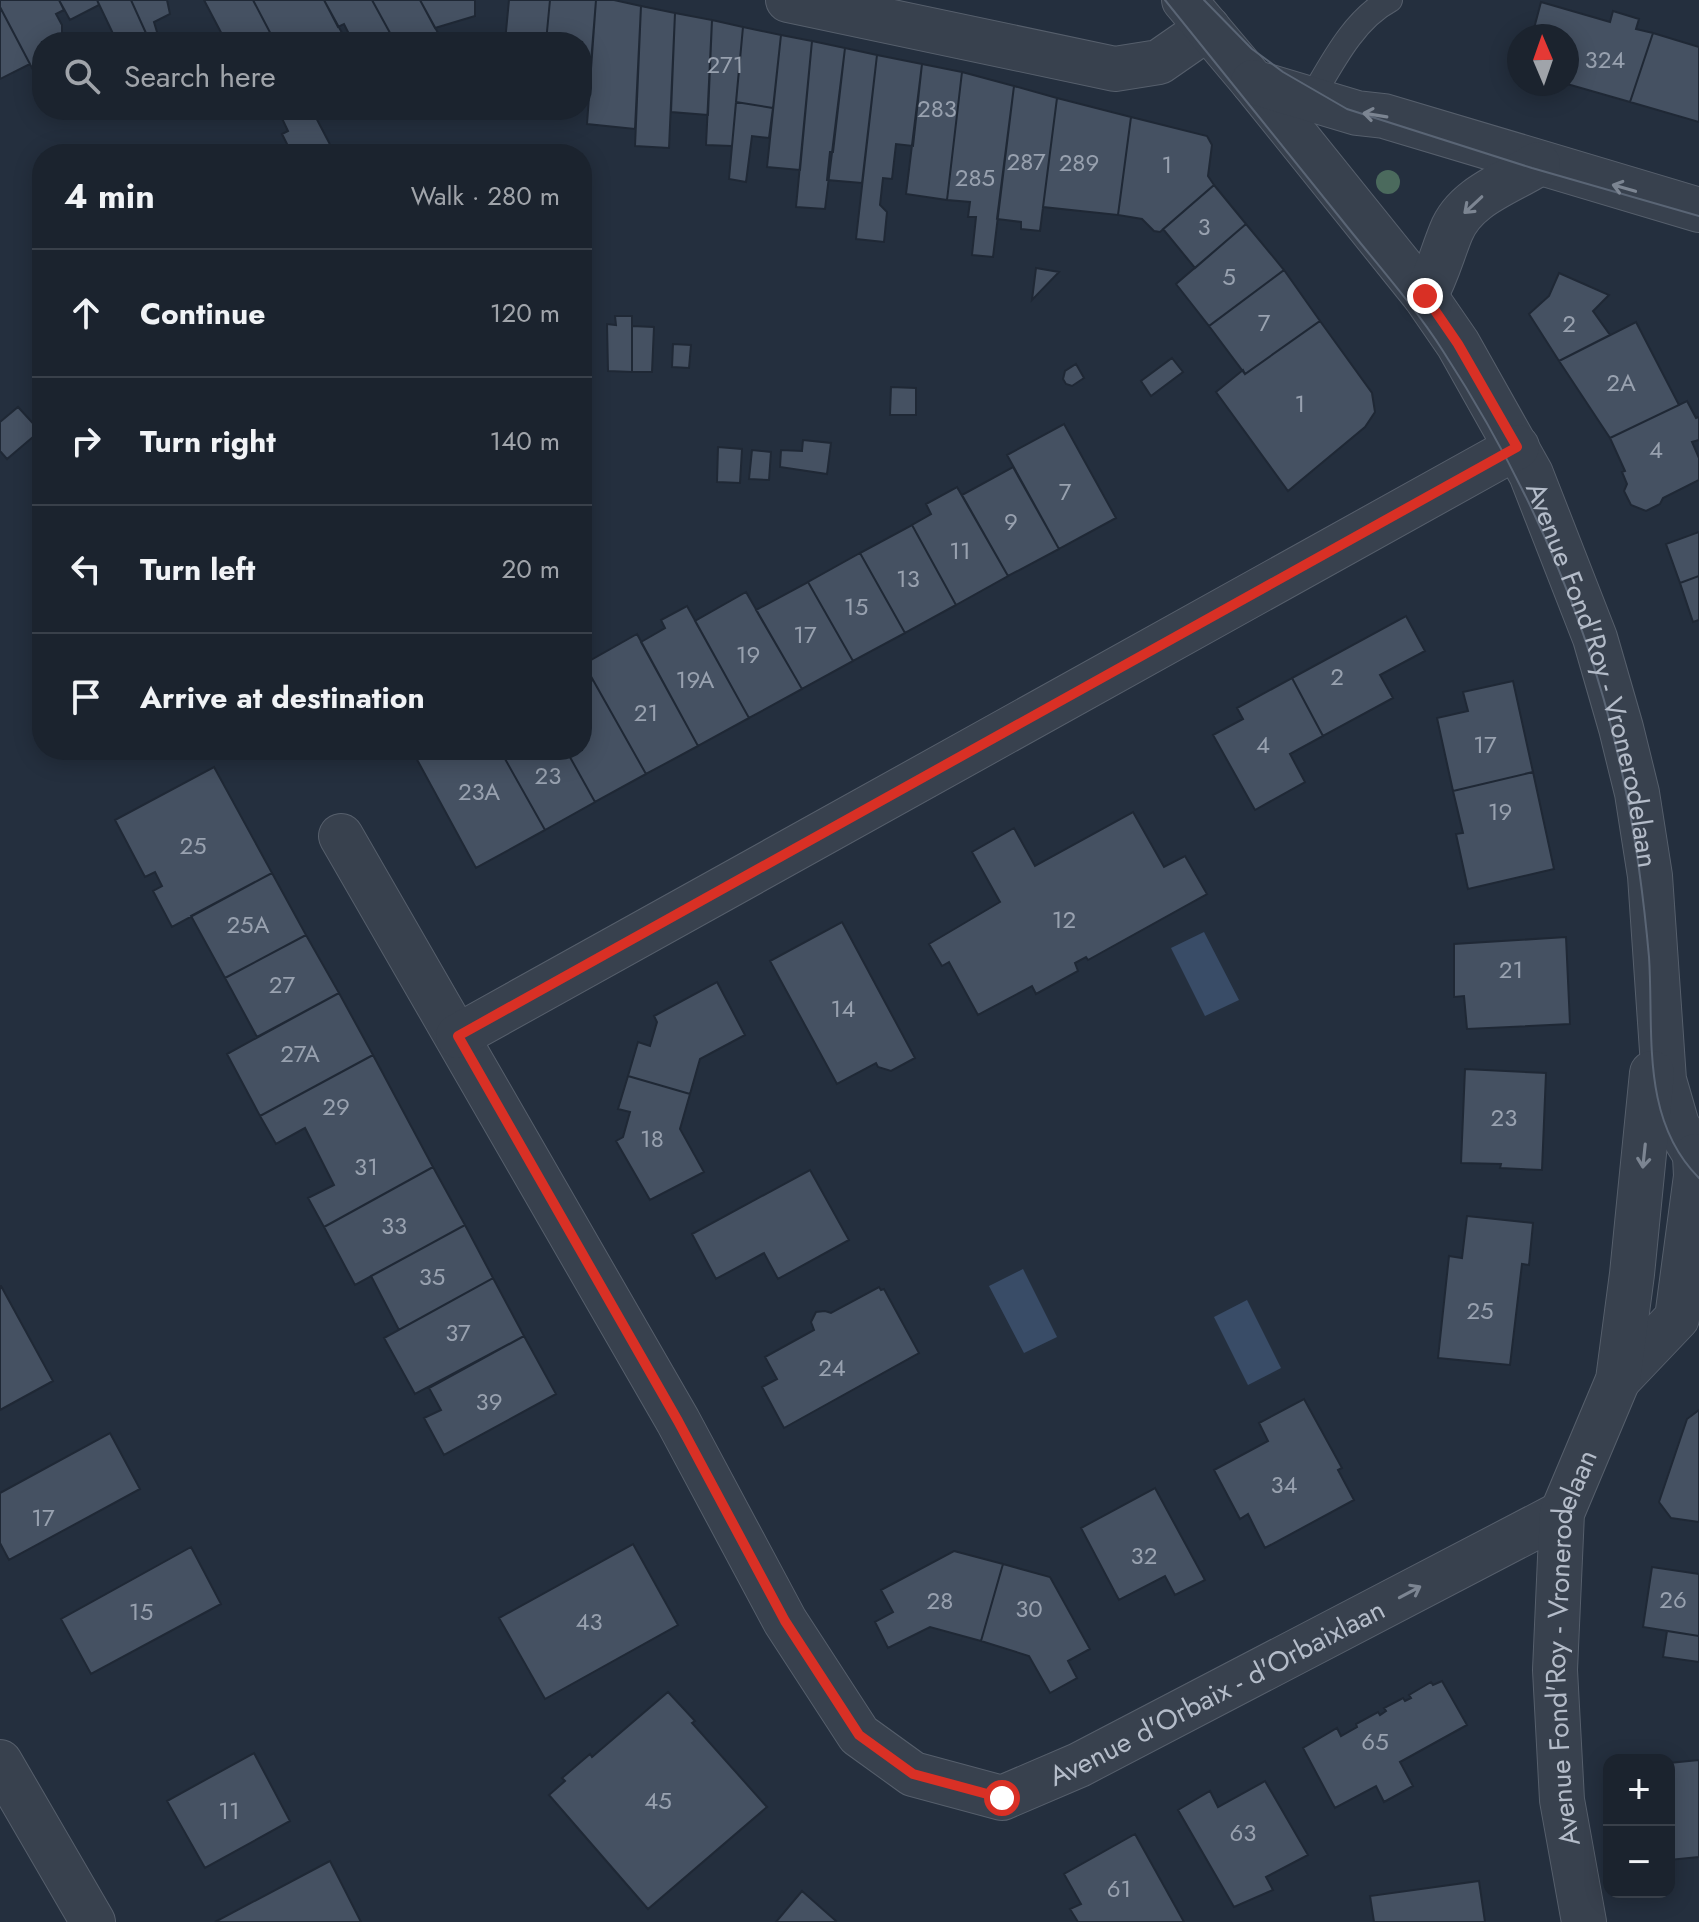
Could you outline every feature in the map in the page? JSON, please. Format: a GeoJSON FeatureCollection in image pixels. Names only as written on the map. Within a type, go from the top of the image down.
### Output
{"type":"FeatureCollection","features":[{"type":"Feature","properties":{"kind":"street"},"geometry":{"type":"LineString","coordinates":[[788,0],[1115,69],[1159,62],[1196,14]]}},
{"type":"Feature","properties":{"kind":"street","name":"Avenue Fond'Roy - Vronerodelaan"},"geometry":{"type":"LineString","coordinates":[[1196,14],[1425,296],[1458,344],[1517,447],[1579,595],[1621,728],[1637,793],[1650,876],[1663,1065],[1669,1103],[1677,1125],[1697,1158],[1688,1312],[1618,1380]]}},
{"type":"Feature","properties":{"kind":"street"},"geometry":{"type":"LineString","coordinates":[[1253,82],[1312,97],[1357,113],[1384,116],[1699,210]]}},
{"type":"Feature","properties":{"kind":"street"},"geometry":{"type":"LineString","coordinates":[[1425,296],[1438,275],[1452,229],[1473,203],[1538,164]]}},
{"type":"Feature","properties":{"kind":"street"},"geometry":{"type":"LineString","coordinates":[[458,1036],[1517,447]]}},
{"type":"Feature","properties":{"kind":"street","name":"Avenue d'Orbaix - d'Orbaixlaan"},"geometry":{"type":"LineString","coordinates":[[341,836],[678,1421],[785,1621],[859,1735],[913,1774],[1002,1798],[1079,1765],[1562,1513]]}},
{"type":"Feature","properties":{"kind":"street","name":"Avenue Fond'Roy - Vronerodelaan"},"geometry":{"type":"LineString","coordinates":[[1584,1922],[1562,1800],[1555,1670],[1562,1513],[1618,1380],[1653,1064],[1661,1023]]}},
{"type":"Feature","properties":{"kind":"street"},"geometry":{"type":"LineString","coordinates":[[0,1762],[93,1922]]}},
{"type":"Feature","properties":{"kind":"lane"},"geometry":{"type":"LineString","coordinates":[[1312,97],[1336,55],[1364,20],[1374,8],[1390,0]]}},
{"type":"Feature","properties":{"kind":"water"},"geometry":{"type":"Polygon","coordinates":[[[1204,932],[1239,1000],[1205,1016],[1171,948],[1204,932]]]}},
{"type":"Feature","properties":{"kind":"water"},"geometry":{"type":"Polygon","coordinates":[[[1023,1269],[1057,1337],[1024,1353],[989,1286],[1023,1269]]]}},
{"type":"Feature","properties":{"kind":"water"},"geometry":{"type":"Polygon","coordinates":[[[1247,1300],[1281,1368],[1248,1385],[1214,1317],[1247,1300]]]}},
{"type":"Feature","properties":{"kind":"building"},"geometry":{"type":"Polygon","coordinates":[[[0,0],[59,0],[64,10],[56,14],[62,32],[32,32],[32,68],[0,7],[0,0]]]}},
{"type":"Feature","properties":{"kind":"building"},"geometry":{"type":"Polygon","coordinates":[[[59,0],[97,0],[99,5],[70,20],[59,0]]]}},
{"type":"Feature","properties":{"kind":"building"},"geometry":{"type":"Polygon","coordinates":[[[97,0],[131,0],[145,32],[112,32],[97,0]]]}},
{"type":"Feature","properties":{"kind":"building"},"geometry":{"type":"Polygon","coordinates":[[[131,0],[167,0],[170,14],[154,22],[157,32],[145,32],[131,0]]]}},
{"type":"Feature","properties":{"kind":"building"},"geometry":{"type":"Polygon","coordinates":[[[204,0],[253,0],[270,32],[221,32],[204,0]]]}},
{"type":"Feature","properties":{"kind":"building"},"geometry":{"type":"Polygon","coordinates":[[[253,0],[324,0],[342,32],[270,32],[253,0]]]}},
{"type":"Feature","properties":{"kind":"building"},"geometry":{"type":"Polygon","coordinates":[[[324,0],[372,0],[390,32],[348,32],[344,24],[338,27],[324,0]]]}},
{"type":"Feature","properties":{"kind":"building"},"geometry":{"type":"Polygon","coordinates":[[[372,0],[420,0],[438,32],[390,32],[372,0]]]}},
{"type":"Feature","properties":{"kind":"building"},"geometry":{"type":"Polygon","coordinates":[[[420,0],[475,0],[475,16],[435,28],[420,0]]]}},
{"type":"Feature","properties":{"kind":"building"},"geometry":{"type":"Polygon","coordinates":[[[509,0],[550,0],[547,32],[506,32],[509,0]]]}},
{"type":"Feature","properties":{"kind":"building"},"geometry":{"type":"Polygon","coordinates":[[[550,0],[596,0],[592,50],[592,32],[547,32],[550,0]]]}},
{"type":"Feature","properties":{"kind":"building"},"geometry":{"type":"Polygon","coordinates":[[[596,0],[641,6],[635,129],[587,124],[587,120],[592,120],[596,0]]]}},
{"type":"Feature","properties":{"kind":"building"},"geometry":{"type":"Polygon","coordinates":[[[1541,2],[1610,22],[1613,11],[1639,19],[1636,29],[1653,33],[1630,102],[1579,87],[1579,24],[1535,24],[1541,2]]]}},
{"type":"Feature","properties":{"kind":"building"},"geometry":{"type":"Polygon","coordinates":[[[641,6],[675,13],[669,148],[635,146],[641,6]]]}},
{"type":"Feature","properties":{"kind":"building"},"geometry":{"type":"Polygon","coordinates":[[[0,7],[30,64],[0,79],[0,7]]]}},
{"type":"Feature","properties":{"kind":"building"},"geometry":{"type":"Polygon","coordinates":[[[675,13],[712,20],[708,115],[671,112],[675,13]]]}},
{"type":"Feature","properties":{"kind":"building"},"geometry":{"type":"Polygon","coordinates":[[[712,20],[743,27],[732,146],[706,145],[712,20]]]}},
{"type":"Feature","properties":{"kind":"building"},"geometry":{"type":"Polygon","coordinates":[[[743,27],[781,35],[773,108],[736,102],[743,27]]]}},
{"type":"Feature","properties":{"kind":"building"},"geometry":{"type":"Polygon","coordinates":[[[1653,33],[1699,47],[1699,122],[1630,102],[1653,33]]]}},
{"type":"Feature","properties":{"kind":"building"},"geometry":{"type":"Polygon","coordinates":[[[781,35],[812,41],[800,170],[767,167],[781,35]]]}},
{"type":"Feature","properties":{"kind":"building"},"geometry":{"type":"Polygon","coordinates":[[[812,41],[845,48],[825,209],[796,207],[812,41]]]}},
{"type":"Feature","properties":{"kind":"building"},"geometry":{"type":"Polygon","coordinates":[[[845,48],[877,55],[862,183],[827,180],[845,48]]]}},
{"type":"Feature","properties":{"kind":"building"},"geometry":{"type":"Polygon","coordinates":[[[877,55],[922,64],[913,146],[896,144],[892,179],[883,178],[880,205],[887,212],[884,242],[856,239],[877,55]]]}},
{"type":"Feature","properties":{"kind":"building"},"geometry":{"type":"Polygon","coordinates":[[[922,64],[962,72],[947,200],[906,194],[922,64]]]}},
{"type":"Feature","properties":{"kind":"building"},"geometry":{"type":"Polygon","coordinates":[[[962,72],[1014,86],[993,257],[972,255],[976,217],[968,217],[970,202],[947,200],[962,72]]]}},
{"type":"Feature","properties":{"kind":"building"},"geometry":{"type":"Polygon","coordinates":[[[1014,86],[1057,98],[1040,231],[1021,229],[1021,222],[997,219],[1014,86]]]}},
{"type":"Feature","properties":{"kind":"building"},"geometry":{"type":"Polygon","coordinates":[[[1057,98],[1131,117],[1118,215],[1043,207],[1057,98]]]}},
{"type":"Feature","properties":{"kind":"building"},"geometry":{"type":"Polygon","coordinates":[[[736,102],[773,108],[769,138],[752,136],[746,182],[729,179],[736,102]]]}},
{"type":"Feature","properties":{"kind":"building"},"geometry":{"type":"Polygon","coordinates":[[[1131,117],[1207,136],[1212,145],[1208,176],[1214,185],[1160,232],[1154,231],[1142,219],[1118,215],[1131,117]]]}},
{"type":"Feature","properties":{"kind":"building"},"geometry":{"type":"Polygon","coordinates":[[[283,120],[317,120],[330,144],[287,144],[282,134],[288,131],[283,120]]]}},
{"type":"Feature","properties":{"kind":"building"},"geometry":{"type":"Polygon","coordinates":[[[1214,185],[1246,224],[1195,268],[1163,229],[1214,185]]]}},
{"type":"Feature","properties":{"kind":"building"},"geometry":{"type":"Polygon","coordinates":[[[1246,224],[1284,270],[1209,326],[1176,284],[1246,224]]]}},
{"type":"Feature","properties":{"kind":"building"},"geometry":{"type":"Polygon","coordinates":[[[1036,268],[1059,272],[1032,300],[1036,268]]]}},
{"type":"Feature","properties":{"kind":"building"},"geometry":{"type":"Polygon","coordinates":[[[1284,270],[1320,321],[1245,374],[1209,326],[1284,270]]]}},
{"type":"Feature","properties":{"kind":"building"},"geometry":{"type":"Polygon","coordinates":[[[1559,273],[1609,295],[1593,311],[1610,335],[1559,361],[1529,314],[1549,296],[1559,273]]]}},
{"type":"Feature","properties":{"kind":"building"},"geometry":{"type":"Polygon","coordinates":[[[615,316],[632,316],[632,372],[608,371],[607,324],[616,325],[615,316]]]}},
{"type":"Feature","properties":{"kind":"building"},"geometry":{"type":"Polygon","coordinates":[[[1320,321],[1372,393],[1375,412],[1365,427],[1288,491],[1216,392],[1243,370],[1245,374],[1320,321]]]}},
{"type":"Feature","properties":{"kind":"building"},"geometry":{"type":"Polygon","coordinates":[[[1636,322],[1679,405],[1610,438],[1559,361],[1636,322]]]}},
{"type":"Feature","properties":{"kind":"building"},"geometry":{"type":"Polygon","coordinates":[[[632,326],[654,327],[652,372],[632,372],[632,326]]]}},
{"type":"Feature","properties":{"kind":"building"},"geometry":{"type":"Polygon","coordinates":[[[673,344],[691,345],[689,368],[672,367],[673,344]]]}},
{"type":"Feature","properties":{"kind":"building"},"geometry":{"type":"Polygon","coordinates":[[[1172,358],[1183,372],[1151,396],[1141,381],[1172,358]]]}},
{"type":"Feature","properties":{"kind":"building"},"geometry":{"type":"Polygon","coordinates":[[[1076,364],[1084,378],[1072,386],[1066,384],[1063,379],[1065,371],[1076,364]]]}},
{"type":"Feature","properties":{"kind":"building"},"geometry":{"type":"Polygon","coordinates":[[[891,387],[916,388],[916,415],[890,415],[891,387]]]}},
{"type":"Feature","properties":{"kind":"building"},"geometry":{"type":"Polygon","coordinates":[[[1687,401],[1696,418],[1699,417],[1699,440],[1692,442],[1699,458],[1699,480],[1663,498],[1660,504],[1646,511],[1631,505],[1624,491],[1627,484],[1622,472],[1625,471],[1610,438],[1687,401]]]}},
{"type":"Feature","properties":{"kind":"building"},"geometry":{"type":"Polygon","coordinates":[[[18,407],[32,422],[32,438],[7,459],[0,451],[0,422],[18,407]]]}},
{"type":"Feature","properties":{"kind":"building"},"geometry":{"type":"Polygon","coordinates":[[[1064,424],[1116,518],[1059,549],[1007,455],[1064,424]]]}},
{"type":"Feature","properties":{"kind":"building"},"geometry":{"type":"Polygon","coordinates":[[[803,440],[831,443],[827,474],[780,467],[781,450],[802,451],[803,440]]]}},
{"type":"Feature","properties":{"kind":"building"},"geometry":{"type":"Polygon","coordinates":[[[718,447],[742,449],[740,483],[717,482],[718,447]]]}},
{"type":"Feature","properties":{"kind":"building"},"geometry":{"type":"Polygon","coordinates":[[[752,450],[771,452],[769,480],[749,479],[752,450]]]}},
{"type":"Feature","properties":{"kind":"building"},"geometry":{"type":"Polygon","coordinates":[[[1013,467],[1059,549],[1008,576],[962,495],[1013,467]]]}},
{"type":"Feature","properties":{"kind":"building"},"geometry":{"type":"Polygon","coordinates":[[[957,487],[1008,576],[956,605],[912,525],[931,514],[926,504],[957,487]]]}},
{"type":"Feature","properties":{"kind":"building"},"geometry":{"type":"Polygon","coordinates":[[[912,525],[956,605],[905,633],[860,553],[912,525]]]}},
{"type":"Feature","properties":{"kind":"building"},"geometry":{"type":"Polygon","coordinates":[[[1699,532],[1699,576],[1680,583],[1666,544],[1699,532]]]}},
{"type":"Feature","properties":{"kind":"building"},"geometry":{"type":"Polygon","coordinates":[[[860,553],[905,633],[853,661],[808,582],[860,553]]]}},
{"type":"Feature","properties":{"kind":"building"},"geometry":{"type":"Polygon","coordinates":[[[1699,576],[1699,620],[1693,622],[1680,583],[1699,576]]]}},
{"type":"Feature","properties":{"kind":"building"},"geometry":{"type":"Polygon","coordinates":[[[808,582],[853,661],[802,689],[756,610],[808,582]]]}},
{"type":"Feature","properties":{"kind":"building"},"geometry":{"type":"Polygon","coordinates":[[[746,592],[802,689],[749,718],[695,621],[746,592]]]}},
{"type":"Feature","properties":{"kind":"building"},"geometry":{"type":"Polygon","coordinates":[[[687,606],[749,718],[698,746],[641,642],[665,628],[661,620],[687,606]]]}},
{"type":"Feature","properties":{"kind":"building"},"geometry":{"type":"Polygon","coordinates":[[[1406,616],[1425,651],[1380,675],[1393,698],[1323,736],[1292,678],[1406,616]]]}},
{"type":"Feature","properties":{"kind":"building"},"geometry":{"type":"Polygon","coordinates":[[[637,634],[698,746],[646,774],[592,678],[592,659],[637,634]]]}},
{"type":"Feature","properties":{"kind":"building"},"geometry":{"type":"Polygon","coordinates":[[[1292,678],[1323,736],[1290,754],[1305,782],[1255,810],[1213,735],[1243,719],[1237,708],[1292,678]]]}},
{"type":"Feature","properties":{"kind":"building"},"geometry":{"type":"Polygon","coordinates":[[[592,680],[646,774],[595,802],[572,760],[592,760],[592,680]]]}},
{"type":"Feature","properties":{"kind":"building"},"geometry":{"type":"Polygon","coordinates":[[[1513,681],[1533,772],[1453,791],[1437,718],[1468,711],[1463,692],[1513,681]]]}},
{"type":"Feature","properties":{"kind":"building"},"geometry":{"type":"Polygon","coordinates":[[[417,760],[506,760],[545,830],[476,868],[417,760]]]}},
{"type":"Feature","properties":{"kind":"building"},"geometry":{"type":"Polygon","coordinates":[[[506,760],[572,760],[595,802],[545,830],[506,760]]]}},
{"type":"Feature","properties":{"kind":"building"},"geometry":{"type":"Polygon","coordinates":[[[214,767],[272,873],[172,927],[153,891],[162,886],[155,872],[145,877],[115,820],[214,767]]]}},
{"type":"Feature","properties":{"kind":"building"},"geometry":{"type":"Polygon","coordinates":[[[1533,772],[1554,869],[1468,889],[1456,834],[1463,833],[1453,791],[1533,772]]]}},
{"type":"Feature","properties":{"kind":"building"},"geometry":{"type":"Polygon","coordinates":[[[1133,812],[1164,867],[1185,856],[1207,894],[1088,960],[1086,957],[1075,963],[1078,971],[1036,994],[1032,986],[978,1015],[949,962],[942,966],[929,944],[1000,902],[972,852],[1014,828],[1035,866],[1133,812]]]}},
{"type":"Feature","properties":{"kind":"building"},"geometry":{"type":"Polygon","coordinates":[[[272,873],[306,935],[225,978],[191,916],[272,873]]]}},
{"type":"Feature","properties":{"kind":"building"},"geometry":{"type":"Polygon","coordinates":[[[842,922],[915,1058],[891,1071],[878,1067],[876,1063],[837,1084],[770,961],[842,922]]]}},
{"type":"Feature","properties":{"kind":"building"},"geometry":{"type":"Polygon","coordinates":[[[306,935],[339,993],[257,1037],[225,978],[306,935]]]}},
{"type":"Feature","properties":{"kind":"building"},"geometry":{"type":"Polygon","coordinates":[[[1566,937],[1570,1024],[1467,1029],[1464,996],[1454,997],[1454,944],[1566,937]]]}},
{"type":"Feature","properties":{"kind":"building"},"geometry":{"type":"Polygon","coordinates":[[[717,982],[745,1035],[700,1059],[690,1094],[628,1076],[638,1042],[650,1046],[657,1022],[654,1016],[717,982]]]}},
{"type":"Feature","properties":{"kind":"building"},"geometry":{"type":"Polygon","coordinates":[[[339,993],[373,1055],[260,1116],[227,1054],[339,993]]]}},
{"type":"Feature","properties":{"kind":"building"},"geometry":{"type":"Polygon","coordinates":[[[373,1055],[433,1167],[324,1227],[308,1198],[334,1185],[305,1128],[276,1144],[260,1116],[373,1055]]]}},
{"type":"Feature","properties":{"kind":"building"},"geometry":{"type":"Polygon","coordinates":[[[1465,1069],[1546,1073],[1542,1170],[1500,1168],[1501,1164],[1461,1163],[1465,1069]]]}},
{"type":"Feature","properties":{"kind":"building"},"geometry":{"type":"Polygon","coordinates":[[[628,1076],[690,1094],[680,1129],[704,1172],[650,1200],[616,1141],[623,1137],[630,1112],[618,1109],[628,1076]]]}},
{"type":"Feature","properties":{"kind":"building"},"geometry":{"type":"Polygon","coordinates":[[[433,1167],[465,1225],[355,1285],[324,1227],[433,1167]]]}},
{"type":"Feature","properties":{"kind":"building"},"geometry":{"type":"Polygon","coordinates":[[[810,1170],[849,1240],[778,1279],[764,1253],[716,1279],[692,1234],[810,1170]]]}},
{"type":"Feature","properties":{"kind":"building"},"geometry":{"type":"Polygon","coordinates":[[[1467,1216],[1533,1223],[1529,1265],[1522,1264],[1510,1365],[1438,1358],[1449,1256],[1462,1258],[1467,1216]]]}},
{"type":"Feature","properties":{"kind":"building"},"geometry":{"type":"Polygon","coordinates":[[[465,1225],[493,1278],[399,1330],[371,1276],[465,1225]]]}},
{"type":"Feature","properties":{"kind":"building"},"geometry":{"type":"Polygon","coordinates":[[[493,1278],[524,1336],[415,1394],[384,1338],[493,1278]]]}},
{"type":"Feature","properties":{"kind":"building"},"geometry":{"type":"Polygon","coordinates":[[[0,1286],[53,1381],[0,1410],[0,1286]]]}},
{"type":"Feature","properties":{"kind":"building"},"geometry":{"type":"Polygon","coordinates":[[[879,1287],[884,1289],[919,1353],[784,1428],[762,1387],[777,1379],[765,1357],[814,1330],[811,1322],[816,1312],[831,1313],[879,1287]]]}},
{"type":"Feature","properties":{"kind":"building"},"geometry":{"type":"Polygon","coordinates":[[[524,1336],[556,1394],[444,1455],[424,1418],[441,1410],[429,1388],[524,1336]]]}},
{"type":"Feature","properties":{"kind":"building"},"geometry":{"type":"Polygon","coordinates":[[[1304,1399],[1342,1468],[1338,1470],[1354,1500],[1265,1548],[1248,1514],[1240,1519],[1214,1470],[1268,1441],[1259,1423],[1304,1399]]]}},
{"type":"Feature","properties":{"kind":"building"},"geometry":{"type":"Polygon","coordinates":[[[1699,1410],[1699,1522],[1671,1518],[1659,1502],[1687,1419],[1699,1410]]]}},
{"type":"Feature","properties":{"kind":"building"},"geometry":{"type":"Polygon","coordinates":[[[110,1433],[140,1489],[9,1560],[0,1543],[0,1493],[110,1433]]]}},
{"type":"Feature","properties":{"kind":"building"},"geometry":{"type":"Polygon","coordinates":[[[1155,1488],[1205,1580],[1175,1595],[1165,1576],[1119,1600],[1081,1528],[1155,1488]]]}},
{"type":"Feature","properties":{"kind":"building"},"geometry":{"type":"Polygon","coordinates":[[[633,1544],[678,1625],[545,1699],[499,1618],[633,1544]]]}},
{"type":"Feature","properties":{"kind":"building"},"geometry":{"type":"Polygon","coordinates":[[[191,1547],[221,1604],[91,1674],[61,1619],[191,1547]]]}},
{"type":"Feature","properties":{"kind":"building"},"geometry":{"type":"Polygon","coordinates":[[[954,1551],[1003,1564],[981,1641],[930,1627],[888,1648],[875,1622],[893,1612],[881,1590],[954,1551]]]}},
{"type":"Feature","properties":{"kind":"building"},"geometry":{"type":"Polygon","coordinates":[[[1003,1564],[1050,1577],[1090,1649],[1068,1661],[1077,1678],[1050,1693],[1029,1656],[981,1641],[1003,1564]]]}},
{"type":"Feature","properties":{"kind":"building"},"geometry":{"type":"Polygon","coordinates":[[[1652,1567],[1699,1574],[1699,1636],[1643,1627],[1652,1567]]]}},
{"type":"Feature","properties":{"kind":"building"},"geometry":{"type":"Polygon","coordinates":[[[1667,1631],[1699,1636],[1699,1662],[1663,1657],[1667,1631]]]}},
{"type":"Feature","properties":{"kind":"building"},"geometry":{"type":"Polygon","coordinates":[[[1442,1681],[1467,1725],[1400,1762],[1413,1786],[1384,1802],[1376,1786],[1335,1808],[1303,1748],[1337,1728],[1341,1736],[1378,1712],[1380,1715],[1386,1711],[1384,1708],[1403,1698],[1405,1701],[1411,1698],[1409,1695],[1431,1682],[1433,1685],[1442,1681]]]}},
{"type":"Feature","properties":{"kind":"building"},"geometry":{"type":"Polygon","coordinates":[[[668,1692],[767,1807],[648,1909],[549,1795],[565,1781],[562,1778],[590,1754],[592,1757],[668,1692]]]}},
{"type":"Feature","properties":{"kind":"building"},"geometry":{"type":"Polygon","coordinates":[[[254,1753],[290,1821],[205,1868],[167,1801],[254,1753]]]}},
{"type":"Feature","properties":{"kind":"building"},"geometry":{"type":"Polygon","coordinates":[[[1699,1760],[1699,1857],[1675,1859],[1675,1762],[1699,1760]]]}},
{"type":"Feature","properties":{"kind":"building"},"geometry":{"type":"Polygon","coordinates":[[[1265,1781],[1308,1855],[1266,1877],[1273,1890],[1234,1907],[1178,1810],[1210,1791],[1218,1807],[1265,1781]]]}},
{"type":"Feature","properties":{"kind":"building"},"geometry":{"type":"Polygon","coordinates":[[[1135,1834],[1184,1922],[1078,1922],[1070,1909],[1081,1904],[1064,1874],[1135,1834]]]}},
{"type":"Feature","properties":{"kind":"building"},"geometry":{"type":"Polygon","coordinates":[[[328,1862],[361,1922],[215,1922],[328,1862]]]}},
{"type":"Feature","properties":{"kind":"building"},"geometry":{"type":"Polygon","coordinates":[[[1479,1881],[1485,1922],[1374,1922],[1370,1896],[1479,1881]]]}},
{"type":"Feature","properties":{"kind":"building"},"geometry":{"type":"Polygon","coordinates":[[[802,1891],[836,1921],[776,1922],[802,1891]]]}},
{"type":"Feature","properties":{"kind":"tram line"},"geometry":{"type":"LineString","coordinates":[[1165,0],[1394,284],[1443,351],[1504,454],[1556,562],[1597,675],[1630,813],[1649,957],[1651,1045],[1659,1102],[1667,1129],[1680,1155],[1699,1178]]}},
{"type":"Feature","properties":{"kind":"tram line"},"geometry":{"type":"LineString","coordinates":[[1204,0],[1252,49],[1283,72],[1347,109],[1532,168],[1699,216]]}},
{"type":"Feature","properties":{"kind":"route"},"geometry":{"type":"LineString","coordinates":[[1002,1798],[913,1774],[859,1735],[785,1621],[678,1421],[458,1036],[1517,447],[1458,344],[1425,296]]}}]}
